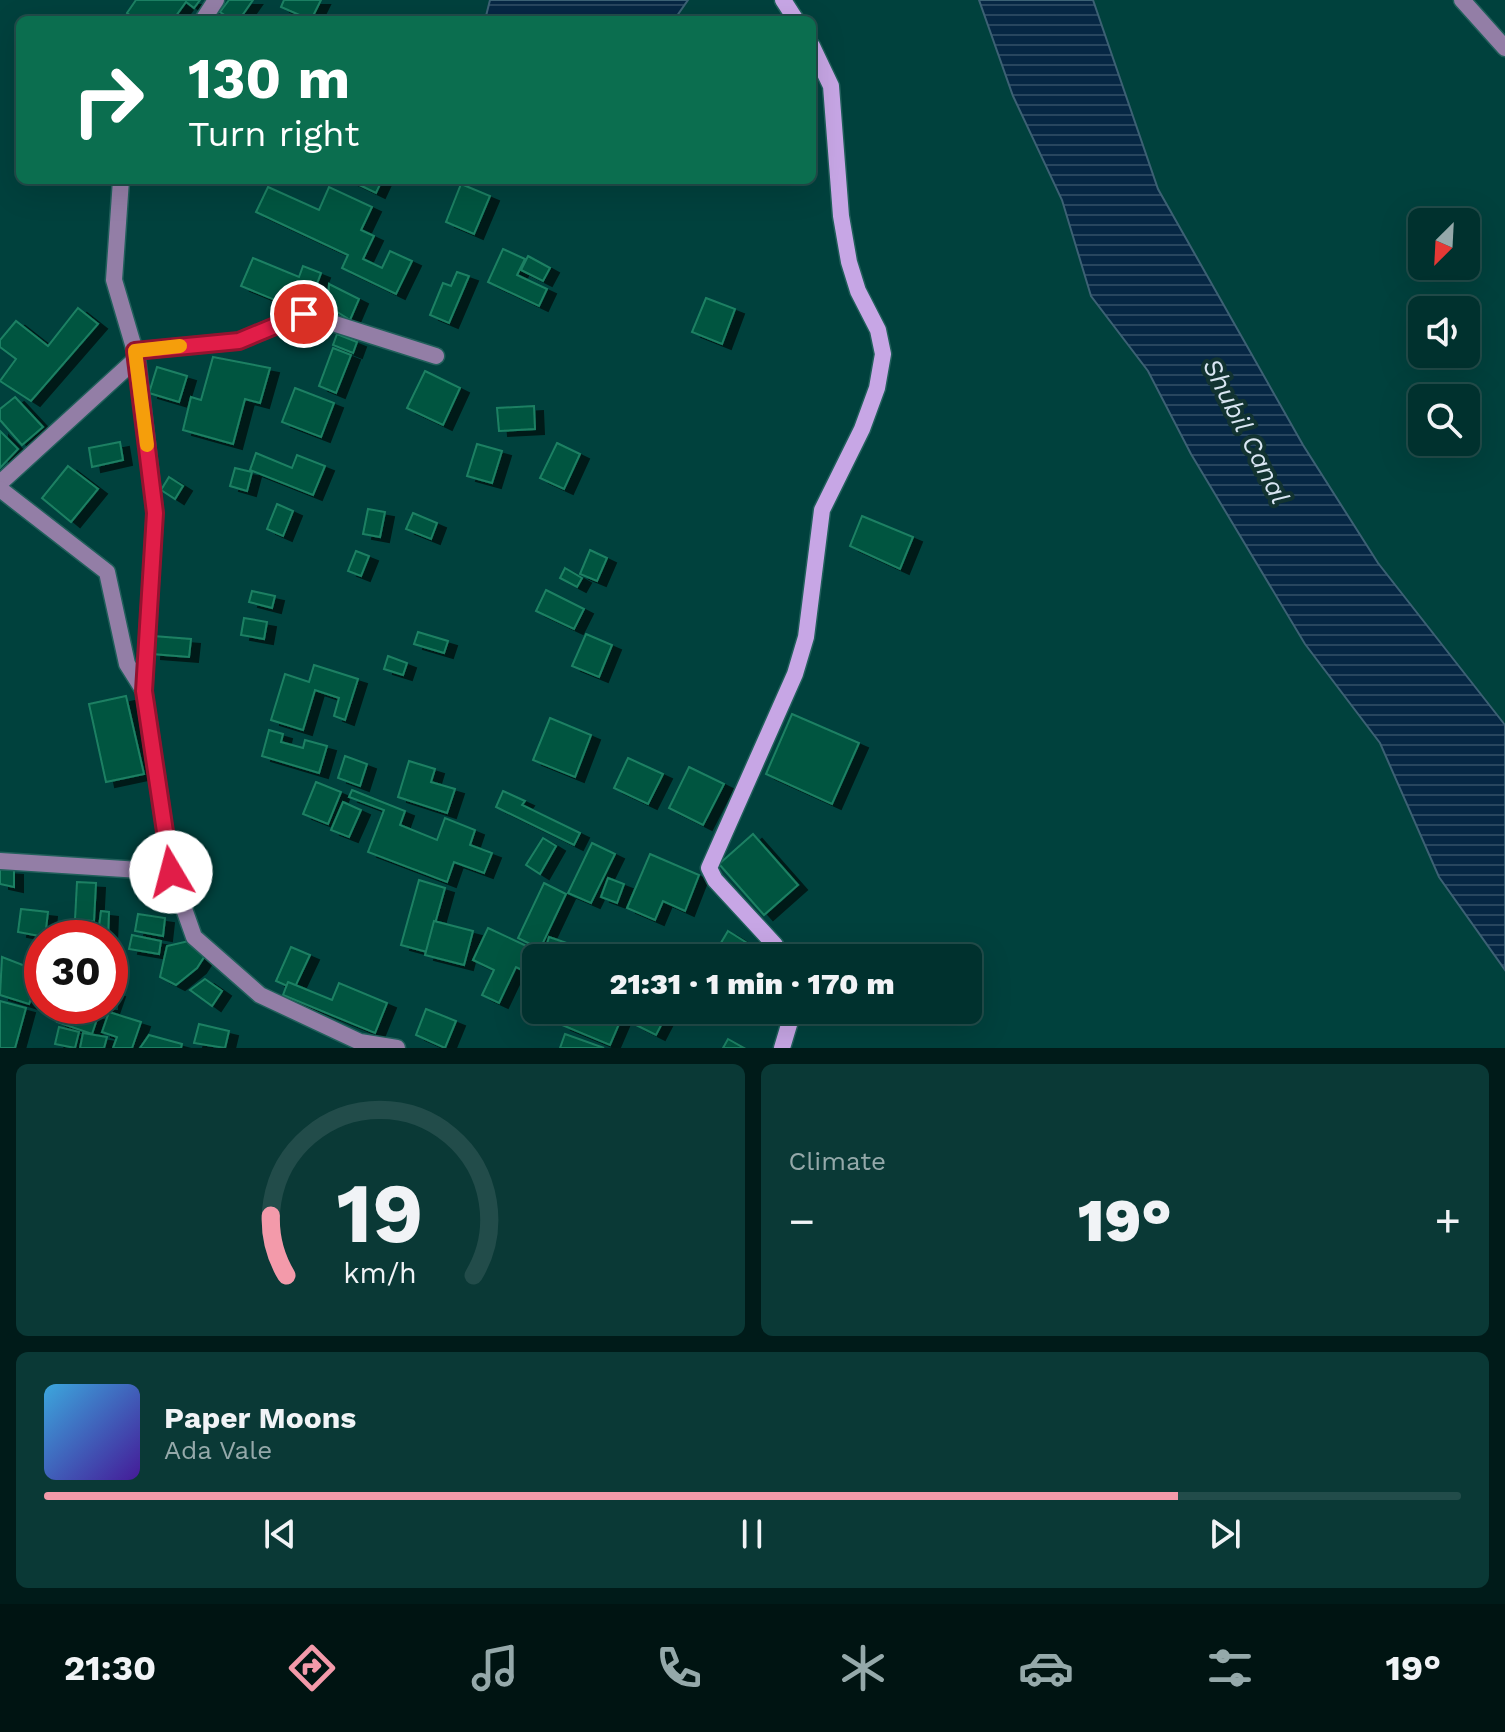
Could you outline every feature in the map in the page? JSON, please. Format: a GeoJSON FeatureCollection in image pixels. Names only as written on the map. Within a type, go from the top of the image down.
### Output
{"type":"FeatureCollection","features":[{"type":"Feature","properties":{"kind":"street"},"geometry":{"type":"LineString","coordinates":[[1462,0],[1505,48]]}},
{"type":"Feature","properties":{"kind":"street"},"geometry":{"type":"LineString","coordinates":[[774,944],[715,880],[709,868],[795,674],[806,637],[822,510],[862,429],[877,388],[883,354],[878,330],[858,291],[849,262],[841,216],[831,86],[816,54]]}},
{"type":"Feature","properties":{"kind":"street"},"geometry":{"type":"LineString","coordinates":[[121,184],[114,280],[136,354],[155,513],[144,691],[171,872],[194,937],[260,995],[360,1042],[397,1048]]}},
{"type":"Feature","properties":{"kind":"street"},"geometry":{"type":"LineString","coordinates":[[0,483],[136,354],[239,341],[304,314],[436,356]]}},
{"type":"Feature","properties":{"kind":"street"},"geometry":{"type":"LineString","coordinates":[[0,489],[107,572],[127,664],[144,691]]}},
{"type":"Feature","properties":{"kind":"street"},"geometry":{"type":"LineString","coordinates":[[0,861],[171,872]]}},
{"type":"Feature","properties":{"kind":"street"},"geometry":{"type":"LineString","coordinates":[[782,1048],[789,1024]]}},
{"type":"Feature","properties":{"kind":"water"},"geometry":{"type":"Polygon","coordinates":[[[490,0],[688,0],[677,16],[486,16],[490,0]]]}},
{"type":"Feature","properties":{"kind":"water","name":"Shubil Canal"},"geometry":{"type":"Polygon","coordinates":[[[979,0],[1093,0],[1158,189],[1303,445],[1378,563],[1505,725],[1505,970],[1439,877],[1380,743],[1305,644],[1191,454],[1148,371],[1091,296],[1062,200],[1013,96],[979,0]]]}},
{"type":"Feature","properties":{"kind":"building"},"geometry":{"type":"Polygon","coordinates":[[[136,0],[200,0],[194,8],[186,2],[176,16],[131,16],[127,13],[136,0]]]}},
{"type":"Feature","properties":{"kind":"building"},"geometry":{"type":"Polygon","coordinates":[[[229,0],[253,0],[242,16],[226,16],[220,12],[229,0]]]}},
{"type":"Feature","properties":{"kind":"building"},"geometry":{"type":"Polygon","coordinates":[[[284,0],[321,0],[313,16],[302,16],[281,7],[284,0]]]}},
{"type":"Feature","properties":{"kind":"building"},"geometry":{"type":"Polygon","coordinates":[[[357,184],[380,184],[376,193],[357,184]]]}},
{"type":"Feature","properties":{"kind":"building"},"geometry":{"type":"Polygon","coordinates":[[[461,184],[490,196],[474,234],[446,222],[461,184]]]}},
{"type":"Feature","properties":{"kind":"building"},"geometry":{"type":"Polygon","coordinates":[[[268,187],[319,210],[329,187],[372,207],[361,230],[374,236],[363,259],[382,268],[390,251],[412,261],[396,294],[342,268],[348,255],[256,212],[268,187]]]}},
{"type":"Feature","properties":{"kind":"building"},"geometry":{"type":"Polygon","coordinates":[[[503,249],[525,259],[517,275],[547,289],[539,306],[488,282],[503,249]]]}},
{"type":"Feature","properties":{"kind":"building"},"geometry":{"type":"Polygon","coordinates":[[[528,256],[550,268],[543,281],[521,270],[528,256]]]}},
{"type":"Feature","properties":{"kind":"building"},"geometry":{"type":"Polygon","coordinates":[[[253,258],[299,277],[303,266],[321,273],[315,289],[302,283],[292,307],[241,286],[253,258]]]}},
{"type":"Feature","properties":{"kind":"building"},"geometry":{"type":"Polygon","coordinates":[[[457,272],[469,276],[449,323],[430,315],[443,283],[451,286],[457,272]]]}},
{"type":"Feature","properties":{"kind":"building"},"geometry":{"type":"Polygon","coordinates":[[[329,284],[359,299],[350,320],[328,306],[329,284]]]}},
{"type":"Feature","properties":{"kind":"building"},"geometry":{"type":"Polygon","coordinates":[[[706,298],[735,309],[722,344],[692,332],[706,298]]]}},
{"type":"Feature","properties":{"kind":"building"},"geometry":{"type":"Polygon","coordinates":[[[78,308],[98,324],[31,401],[0,381],[16,359],[0,347],[0,340],[16,321],[48,346],[78,308]]]}},
{"type":"Feature","properties":{"kind":"building"},"geometry":{"type":"Polygon","coordinates":[[[337,334],[357,342],[353,353],[333,345],[337,334]]]}},
{"type":"Feature","properties":{"kind":"building"},"geometry":{"type":"Polygon","coordinates":[[[333,348],[351,355],[336,393],[319,386],[333,348]]]}},
{"type":"Feature","properties":{"kind":"building"},"geometry":{"type":"Polygon","coordinates":[[[213,357],[270,368],[260,403],[245,399],[233,444],[183,430],[191,397],[201,400],[213,357]]]}},
{"type":"Feature","properties":{"kind":"building"},"geometry":{"type":"Polygon","coordinates":[[[157,367],[187,376],[179,402],[149,393],[157,367]]]}},
{"type":"Feature","properties":{"kind":"building"},"geometry":{"type":"Polygon","coordinates":[[[425,371],[460,388],[443,425],[407,408],[425,371]]]}},
{"type":"Feature","properties":{"kind":"building"},"geometry":{"type":"Polygon","coordinates":[[[295,388],[334,403],[321,437],[282,422],[295,388]]]}},
{"type":"Feature","properties":{"kind":"building"},"geometry":{"type":"Polygon","coordinates":[[[15,397],[43,427],[22,445],[0,420],[0,409],[15,397]]]}},
{"type":"Feature","properties":{"kind":"building"},"geometry":{"type":"Polygon","coordinates":[[[534,406],[535,429],[499,431],[497,408],[534,406]]]}},
{"type":"Feature","properties":{"kind":"building"},"geometry":{"type":"Polygon","coordinates":[[[0,431],[18,449],[0,468],[0,431]]]}},
{"type":"Feature","properties":{"kind":"building"},"geometry":{"type":"Polygon","coordinates":[[[120,442],[123,460],[92,467],[89,448],[120,442]]]}},
{"type":"Feature","properties":{"kind":"building"},"geometry":{"type":"Polygon","coordinates":[[[557,443],[580,454],[564,489],[540,478],[557,443]]]}},
{"type":"Feature","properties":{"kind":"building"},"geometry":{"type":"Polygon","coordinates":[[[477,444],[502,451],[492,483],[467,476],[477,444]]]}},
{"type":"Feature","properties":{"kind":"building"},"geometry":{"type":"Polygon","coordinates":[[[256,453],[292,468],[297,455],[325,466],[313,495],[250,470],[256,453]]]}},
{"type":"Feature","properties":{"kind":"building"},"geometry":{"type":"Polygon","coordinates":[[[68,466],[98,489],[71,522],[42,498],[68,466]]]}},
{"type":"Feature","properties":{"kind":"building"},"geometry":{"type":"Polygon","coordinates":[[[235,468],[252,472],[247,491],[230,486],[235,468]]]}},
{"type":"Feature","properties":{"kind":"building"},"geometry":{"type":"Polygon","coordinates":[[[169,477],[183,486],[175,499],[161,490],[169,477]]]}},
{"type":"Feature","properties":{"kind":"building"},"geometry":{"type":"Polygon","coordinates":[[[277,504],[293,511],[283,536],[267,529],[277,504]]]}},
{"type":"Feature","properties":{"kind":"building"},"geometry":{"type":"Polygon","coordinates":[[[368,509],[385,512],[380,537],[363,534],[368,509]]]}},
{"type":"Feature","properties":{"kind":"building"},"geometry":{"type":"Polygon","coordinates":[[[413,513],[437,523],[431,539],[406,529],[413,513]]]}},
{"type":"Feature","properties":{"kind":"building"},"geometry":{"type":"Polygon","coordinates":[[[862,516],[913,537],[900,569],[850,546],[862,516]]]}},
{"type":"Feature","properties":{"kind":"building"},"geometry":{"type":"Polygon","coordinates":[[[590,550],[607,558],[597,581],[580,574],[590,550]]]}},
{"type":"Feature","properties":{"kind":"building"},"geometry":{"type":"Polygon","coordinates":[[[356,551],[369,556],[361,576],[348,571],[356,551]]]}},
{"type":"Feature","properties":{"kind":"building"},"geometry":{"type":"Polygon","coordinates":[[[565,568],[582,578],[577,587],[560,578],[565,568]]]}},
{"type":"Feature","properties":{"kind":"building"},"geometry":{"type":"Polygon","coordinates":[[[546,590],[584,609],[574,629],[536,611],[546,590]]]}},
{"type":"Feature","properties":{"kind":"building"},"geometry":{"type":"Polygon","coordinates":[[[252,591],[275,596],[272,608],[249,602],[252,591]]]}},
{"type":"Feature","properties":{"kind":"building"},"geometry":{"type":"Polygon","coordinates":[[[244,618],[267,622],[264,639],[241,635],[244,618]]]}},
{"type":"Feature","properties":{"kind":"building"},"geometry":{"type":"Polygon","coordinates":[[[418,632],[448,641],[444,653],[414,644],[418,632]]]}},
{"type":"Feature","properties":{"kind":"building"},"geometry":{"type":"Polygon","coordinates":[[[586,634],[612,645],[599,677],[572,666],[586,634]]]}},
{"type":"Feature","properties":{"kind":"building"},"geometry":{"type":"Polygon","coordinates":[[[153,636],[191,639],[189,657],[152,654],[153,636]]]}},
{"type":"Feature","properties":{"kind":"building"},"geometry":{"type":"Polygon","coordinates":[[[388,656],[407,663],[403,675],[384,669],[388,656]]]}},
{"type":"Feature","properties":{"kind":"building"},"geometry":{"type":"Polygon","coordinates":[[[314,665],[358,679],[345,720],[334,716],[339,698],[315,690],[303,730],[271,720],[285,674],[309,682],[314,665]]]}},
{"type":"Feature","properties":{"kind":"building"},"geometry":{"type":"Polygon","coordinates":[[[126,696],[144,774],[106,782],[89,704],[126,696]]]}},
{"type":"Feature","properties":{"kind":"building"},"geometry":{"type":"Polygon","coordinates":[[[792,714],[859,743],[832,804],[766,774],[792,714]]]}},
{"type":"Feature","properties":{"kind":"building"},"geometry":{"type":"Polygon","coordinates":[[[550,718],[591,735],[575,777],[533,760],[550,718]]]}},
{"type":"Feature","properties":{"kind":"building"},"geometry":{"type":"Polygon","coordinates":[[[269,730],[283,734],[281,742],[303,748],[305,740],[327,746],[319,773],[262,756],[269,730]]]}},
{"type":"Feature","properties":{"kind":"building"},"geometry":{"type":"Polygon","coordinates":[[[345,756],[367,764],[360,786],[338,778],[345,756]]]}},
{"type":"Feature","properties":{"kind":"building"},"geometry":{"type":"Polygon","coordinates":[[[628,758],[663,774],[648,804],[614,788],[628,758]]]}},
{"type":"Feature","properties":{"kind":"building"},"geometry":{"type":"Polygon","coordinates":[[[409,761],[435,769],[431,782],[455,789],[447,813],[398,797],[409,761]]]}},
{"type":"Feature","properties":{"kind":"building"},"geometry":{"type":"Polygon","coordinates":[[[689,767],[724,784],[703,825],[669,808],[689,767]]]}},
{"type":"Feature","properties":{"kind":"building"},"geometry":{"type":"Polygon","coordinates":[[[316,782],[341,792],[328,824],[303,814],[316,782]]]}},
{"type":"Feature","properties":{"kind":"building"},"geometry":{"type":"Polygon","coordinates":[[[352,790],[405,811],[400,825],[437,840],[445,818],[475,830],[470,845],[492,853],[484,873],[454,862],[447,882],[368,852],[384,810],[349,797],[352,790]]]}},
{"type":"Feature","properties":{"kind":"building"},"geometry":{"type":"Polygon","coordinates":[[[503,791],[525,801],[522,805],[580,833],[574,845],[496,807],[503,791]]]}},
{"type":"Feature","properties":{"kind":"building"},"geometry":{"type":"Polygon","coordinates":[[[343,802],[361,810],[349,837],[331,830],[343,802]]]}},
{"type":"Feature","properties":{"kind":"building"},"geometry":{"type":"Polygon","coordinates":[[[753,834],[798,885],[764,915],[719,864],[753,834]]]}},
{"type":"Feature","properties":{"kind":"building"},"geometry":{"type":"Polygon","coordinates":[[[543,838],[556,846],[540,874],[526,865],[543,838]]]}},
{"type":"Feature","properties":{"kind":"building"},"geometry":{"type":"Polygon","coordinates":[[[592,843],[615,854],[591,903],[568,893],[592,843]]]}},
{"type":"Feature","properties":{"kind":"building"},"geometry":{"type":"Polygon","coordinates":[[[650,854],[699,875],[685,911],[663,901],[655,920],[627,908],[650,854]]]}},
{"type":"Feature","properties":{"kind":"building"},"geometry":{"type":"Polygon","coordinates":[[[0,869],[14,870],[14,887],[0,884],[0,869]]]}},
{"type":"Feature","properties":{"kind":"building"},"geometry":{"type":"Polygon","coordinates":[[[608,878],[624,884],[617,903],[601,897],[608,878]]]}},
{"type":"Feature","properties":{"kind":"building"},"geometry":{"type":"Polygon","coordinates":[[[419,880],[445,888],[427,952],[401,945],[419,880]]]}},
{"type":"Feature","properties":{"kind":"building"},"geometry":{"type":"Polygon","coordinates":[[[77,882],[96,883],[94,920],[75,920],[77,882]]]}},
{"type":"Feature","properties":{"kind":"building"},"geometry":{"type":"Polygon","coordinates":[[[544,883],[566,894],[542,944],[530,944],[518,938],[544,883]]]}},
{"type":"Feature","properties":{"kind":"building"},"geometry":{"type":"Polygon","coordinates":[[[21,909],[48,912],[47,920],[24,920],[24,933],[18,932],[21,909]]]}},
{"type":"Feature","properties":{"kind":"building"},"geometry":{"type":"Polygon","coordinates":[[[101,911],[109,912],[109,920],[100,920],[101,911]]]}},
{"type":"Feature","properties":{"kind":"building"},"geometry":{"type":"Polygon","coordinates":[[[138,914],[165,918],[163,936],[135,931],[138,914]]]}},
{"type":"Feature","properties":{"kind":"building"},"geometry":{"type":"Polygon","coordinates":[[[434,921],[473,931],[464,965],[425,955],[434,921]]]}},
{"type":"Feature","properties":{"kind":"building"},"geometry":{"type":"Polygon","coordinates":[[[488,928],[522,944],[522,970],[516,967],[499,1003],[482,995],[494,970],[473,960],[488,928]]]}},
{"type":"Feature","properties":{"kind":"building"},"geometry":{"type":"Polygon","coordinates":[[[728,931],[749,944],[720,944],[728,931]]]}},
{"type":"Feature","properties":{"kind":"building"},"geometry":{"type":"Polygon","coordinates":[[[132,935],[161,941],[159,954],[129,949],[132,935]]]}},
{"type":"Feature","properties":{"kind":"building"},"geometry":{"type":"Polygon","coordinates":[[[549,937],[570,944],[547,944],[549,937]]]}},
{"type":"Feature","properties":{"kind":"building"},"geometry":{"type":"Polygon","coordinates":[[[193,940],[206,954],[197,968],[176,985],[160,977],[167,946],[193,940]]]}},
{"type":"Feature","properties":{"kind":"building"},"geometry":{"type":"Polygon","coordinates":[[[291,947],[310,955],[294,989],[276,981],[291,947]]]}},
{"type":"Feature","properties":{"kind":"building"},"geometry":{"type":"Polygon","coordinates":[[[2,957],[24,965],[24,1002],[0,995],[2,957]]]}},
{"type":"Feature","properties":{"kind":"building"},"geometry":{"type":"Polygon","coordinates":[[[205,979],[222,991],[212,1006],[190,990],[205,979]]]}},
{"type":"Feature","properties":{"kind":"building"},"geometry":{"type":"Polygon","coordinates":[[[288,982],[332,1000],[339,983],[387,1003],[375,1033],[283,995],[288,982]]]}},
{"type":"Feature","properties":{"kind":"building"},"geometry":{"type":"Polygon","coordinates":[[[0,1001],[24,1007],[15,1048],[0,1048],[0,1001]]]}},
{"type":"Feature","properties":{"kind":"building"},"geometry":{"type":"Polygon","coordinates":[[[426,1009],[456,1021],[445,1048],[416,1035],[426,1009]]]}},
{"type":"Feature","properties":{"kind":"building"},"geometry":{"type":"Polygon","coordinates":[[[128,1018],[141,1022],[132,1048],[113,1048],[117,1037],[102,1032],[105,1024],[128,1024],[128,1018]]]}},
{"type":"Feature","properties":{"kind":"building"},"geometry":{"type":"Polygon","coordinates":[[[63,1024],[95,1024],[92,1034],[63,1024]]]}},
{"type":"Feature","properties":{"kind":"building"},"geometry":{"type":"Polygon","coordinates":[[[199,1024],[229,1031],[225,1048],[194,1043],[199,1024]]]}},
{"type":"Feature","properties":{"kind":"building"},"geometry":{"type":"Polygon","coordinates":[[[562,1024],[619,1024],[610,1045],[562,1024]]]}},
{"type":"Feature","properties":{"kind":"building"},"geometry":{"type":"Polygon","coordinates":[[[636,1024],[662,1024],[656,1035],[636,1024]]]}},
{"type":"Feature","properties":{"kind":"building"},"geometry":{"type":"Polygon","coordinates":[[[59,1027],[79,1032],[75,1048],[55,1044],[59,1027]]]}},
{"type":"Feature","properties":{"kind":"building"},"geometry":{"type":"Polygon","coordinates":[[[83,1033],[107,1037],[104,1048],[80,1048],[83,1033]]]}},
{"type":"Feature","properties":{"kind":"building"},"geometry":{"type":"Polygon","coordinates":[[[565,1034],[604,1048],[560,1048],[565,1034]]]}},
{"type":"Feature","properties":{"kind":"building"},"geometry":{"type":"Polygon","coordinates":[[[149,1035],[182,1044],[181,1048],[140,1048],[149,1035]]]}},
{"type":"Feature","properties":{"kind":"building"},"geometry":{"type":"Polygon","coordinates":[[[728,1039],[744,1048],[723,1048],[728,1039]]]}},
{"type":"Feature","properties":{"kind":"slow traffic"},"geometry":{"type":"LineString","coordinates":[[147,445],[135,351],[180,346]]}},
{"type":"Feature","properties":{"kind":"route"},"geometry":{"type":"LineString","coordinates":[[171,872],[144,691],[155,513],[135,351],[239,341],[304,314]]}}]}
